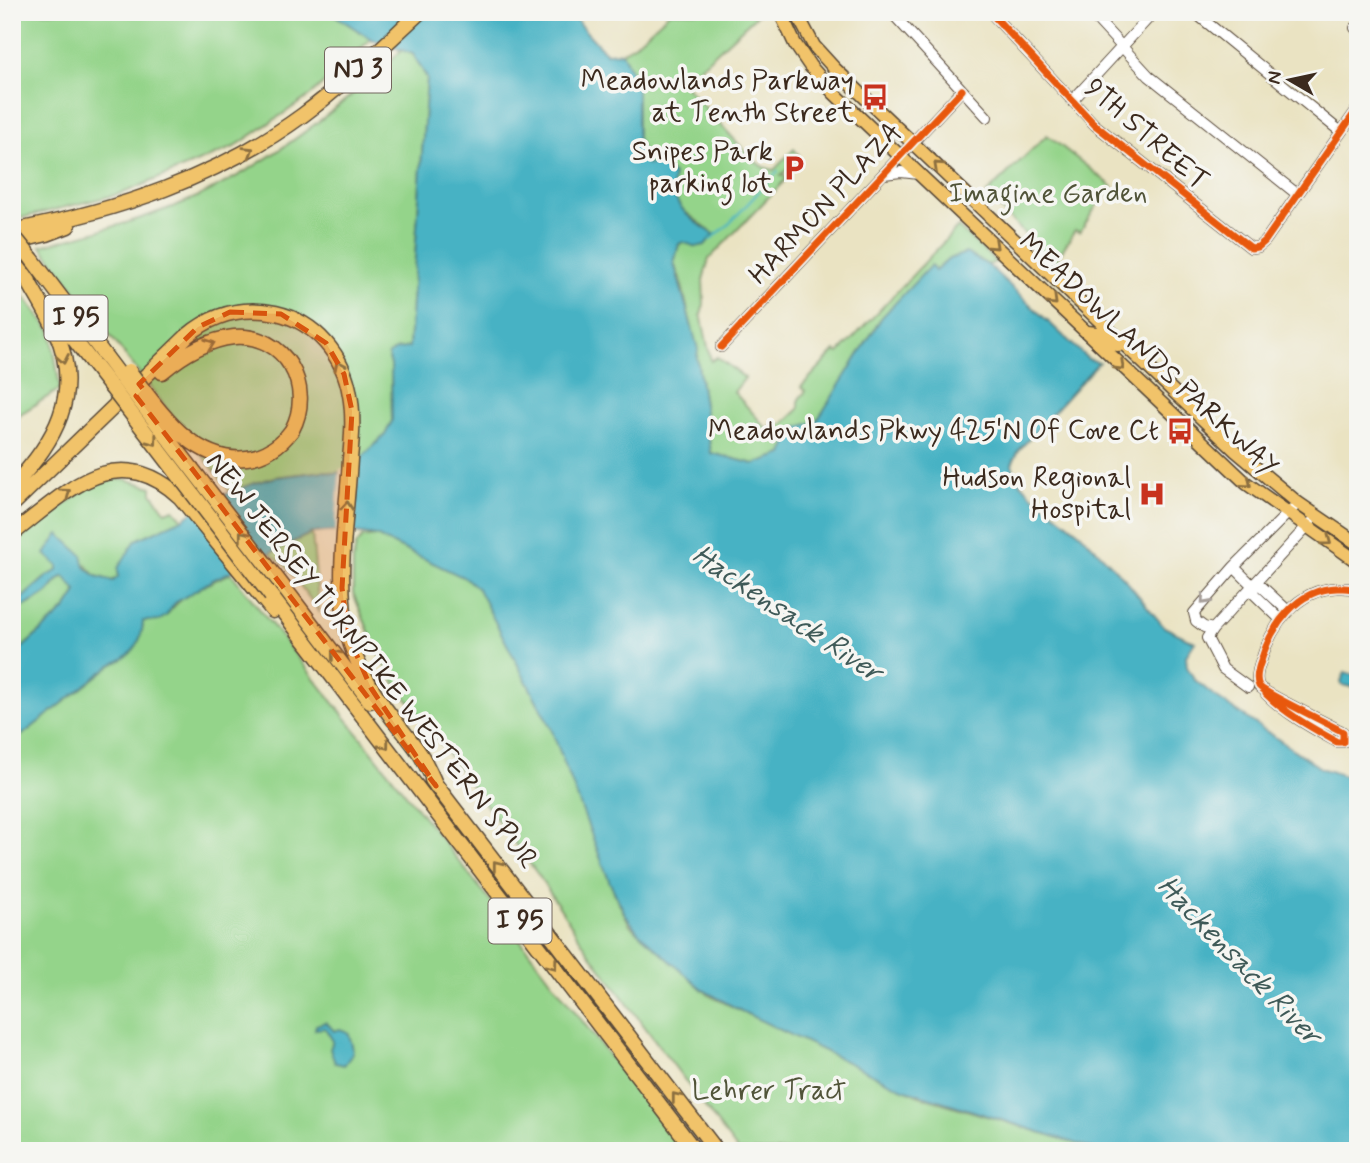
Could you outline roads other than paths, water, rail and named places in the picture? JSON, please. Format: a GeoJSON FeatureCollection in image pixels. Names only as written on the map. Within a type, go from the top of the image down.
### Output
{"type":"FeatureCollection","features":[{"type":"Feature","properties":{"kind":"highway","name":"NJ 3"},"geometry":{"type":"LineString","coordinates":[[12,232],[114,206],[169,188],[222,165],[293,122],[346,80],[420,12]]}},
{"type":"Feature","properties":{"kind":"highway"},"geometry":{"type":"LineString","coordinates":[[12,242],[47,234],[114,206]]}},
{"type":"Feature","properties":{"kind":"highway","name":"NEW JERSEY TURNPIKE WESTERN SPUR"},"geometry":{"type":"LineString","coordinates":[[12,232],[344,691],[695,1151]]}},
{"type":"Feature","properties":{"kind":"highway","name":"NEW JERSEY TURNPIKE WESTERN SPUR"},"geometry":{"type":"LineString","coordinates":[[14,260],[120,378]]}},
{"type":"Feature","properties":{"kind":"highway"},"geometry":{"type":"LineString","coordinates":[[12,487],[36,462],[49,442],[62,413],[66,392],[65,363],[58,338],[25,275]]}},
{"type":"Feature","properties":{"kind":"highway"},"geometry":{"type":"LineString","coordinates":[[12,505],[187,336],[209,320],[230,312],[256,310],[281,314],[307,326],[326,343],[337,358],[350,393],[352,431],[342,574],[344,614],[356,658],[377,697],[421,755],[436,786]]}},
{"type":"Feature","properties":{"kind":"highway"},"geometry":{"type":"LineString","coordinates":[[12,516],[159,374],[187,354],[215,341],[232,337],[253,338],[268,344],[284,356],[296,374],[301,394],[300,410],[292,430],[278,445],[256,457],[236,458],[213,454],[177,429],[120,378]]}},
{"type":"Feature","properties":{"kind":"highway"},"geometry":{"type":"LineString","coordinates":[[12,534],[91,477],[114,470],[137,473],[163,484],[180,497],[274,595]]}},
{"type":"Feature","properties":{"kind":"highway","name":"NEW JERSEY TURNPIKE WESTERN SPUR"},"geometry":{"type":"LineString","coordinates":[[274,595],[436,786],[717,1151]]}},
{"type":"Feature","properties":{"kind":"main road","name":"MEADOWLANDS PARKWAY"},"geometry":{"type":"LineString","coordinates":[[780,12],[795,44],[810,66],[834,93],[900,156],[1236,474],[1358,562]]}},
{"type":"Feature","properties":{"kind":"main road","name":"MEADOWLANDS PARKWAY"},"geometry":{"type":"LineString","coordinates":[[796,12],[821,54],[1236,450],[1298,503],[1358,544]]}},
{"type":"Feature","properties":{"kind":"main road"},"geometry":{"type":"LineString","coordinates":[[1085,332],[1096,333],[1117,345],[1126,344]]}},
{"type":"Feature","properties":{"kind":"street"},"geometry":{"type":"LineString","coordinates":[[891,12],[987,117]]}},
{"type":"Feature","properties":{"kind":"street","name":"9TH STREET"},"geometry":{"type":"LineString","coordinates":[[990,12],[1100,130],[1247,246],[1255,248],[1265,241],[1297,194]]}},
{"type":"Feature","properties":{"kind":"street"},"geometry":{"type":"LineString","coordinates":[[1090,12],[1149,76],[1297,194],[1358,108]]}},
{"type":"Feature","properties":{"kind":"street"},"geometry":{"type":"LineString","coordinates":[[1072,101],[1154,12]]}},
{"type":"Feature","properties":{"kind":"street"},"geometry":{"type":"LineString","coordinates":[[1194,12],[1340,132]]}},
{"type":"Feature","properties":{"kind":"street","name":"HARMON PLAZA"},"geometry":{"type":"LineString","coordinates":[[721,347],[962,90]]}},
{"type":"Feature","properties":{"kind":"street"},"geometry":{"type":"LineString","coordinates":[[883,174],[919,174]]}},
{"type":"Feature","properties":{"kind":"street"},"geometry":{"type":"LineString","coordinates":[[1213,629],[1196,621],[1194,612],[1298,503]]}},
{"type":"Feature","properties":{"kind":"street"},"geometry":{"type":"LineString","coordinates":[[1248,687],[1223,669],[1208,638],[1213,629],[1316,516]]}},
{"type":"Feature","properties":{"kind":"street"},"geometry":{"type":"LineString","coordinates":[[1234,568],[1252,585],[1254,594],[1281,620]]}},
{"type":"Feature","properties":{"kind":"street"},"geometry":{"type":"LineString","coordinates":[[1252,585],[1260,585],[1288,611]]}},
{"type":"Feature","properties":{"kind":"street"},"geometry":{"type":"LineString","coordinates":[[1266,694],[1279,698],[1341,731],[1344,734],[1343,742],[1337,742],[1275,703],[1266,694],[1260,688],[1257,678],[1270,636],[1288,611],[1308,596],[1326,589],[1352,588],[1358,591]]}},
{"type":"Feature","properties":{"kind":"water","name":"Hackensack River"},"geometry":{"type":"Polygon","coordinates":[[[330,12],[574,12],[580,25],[606,53],[622,52],[637,85],[637,138],[647,164],[661,165],[674,175],[674,194],[678,203],[690,217],[714,234],[705,245],[696,247],[683,242],[679,244],[674,263],[698,349],[697,358],[711,453],[754,464],[783,454],[793,429],[817,421],[882,317],[931,265],[935,271],[949,259],[966,253],[988,265],[1088,359],[1099,362],[1019,450],[1012,464],[1016,477],[1031,494],[1080,533],[1124,578],[1164,627],[1195,642],[1186,656],[1187,667],[1195,680],[1217,698],[1322,769],[1358,778],[1358,1151],[1100,1151],[903,1089],[703,990],[638,932],[625,914],[610,883],[550,726],[478,589],[467,579],[376,536],[338,531],[312,533],[213,580],[175,603],[166,616],[158,621],[143,621],[141,637],[125,658],[111,665],[12,743],[12,657],[66,609],[77,592],[64,576],[48,592],[12,613],[12,607],[58,570],[58,566],[45,554],[59,534],[82,555],[85,567],[96,576],[113,581],[118,577],[118,568],[136,540],[183,519],[206,502],[254,483],[276,477],[324,471],[347,472],[385,435],[392,421],[391,365],[388,355],[409,347],[427,78],[413,54],[371,39],[330,12]]]}},
{"type":"Feature","properties":{"kind":"water"},"geometry":{"type":"Polygon","coordinates":[[[1345,673],[1358,676],[1357,688],[1342,685],[1345,673]]]}},
{"type":"Feature","properties":{"kind":"water"},"geometry":{"type":"Polygon","coordinates":[[[326,1022],[334,1031],[340,1029],[348,1032],[353,1049],[344,1065],[335,1063],[330,1049],[333,1041],[325,1028],[315,1029],[316,1025],[326,1022]]]}},
{"type":"Feature","properties":{"kind":"waterway"},"geometry":{"type":"LineString","coordinates":[[710,240],[729,224],[778,171]]}},
{"type":"Feature","properties":{"kind":"place","name":"Meadowlands Parkway at Tenth Street"},"geometry":{"type":"Point","coordinates":[875,97]}},
{"type":"Feature","properties":{"kind":"place","name":"Snipes Park parking lot"},"geometry":{"type":"Point","coordinates":[794,168]}},
{"type":"Feature","properties":{"kind":"place","name":"Meadowlands Pkwy 425'N Of Cove Ct"},"geometry":{"type":"Point","coordinates":[1180,431]}},
{"type":"Feature","properties":{"kind":"place","name":"Hudson Regional Hospital"},"geometry":{"type":"Point","coordinates":[1152,494]}},
{"type":"Feature","properties":{"kind":"park label","name":"Imagine Garden"},"geometry":{"type":"Point","coordinates":[1048,194]}},
{"type":"Feature","properties":{"kind":"park label","name":"Lehrer Tract"},"geometry":{"type":"Point","coordinates":[769,1091]}}]}
